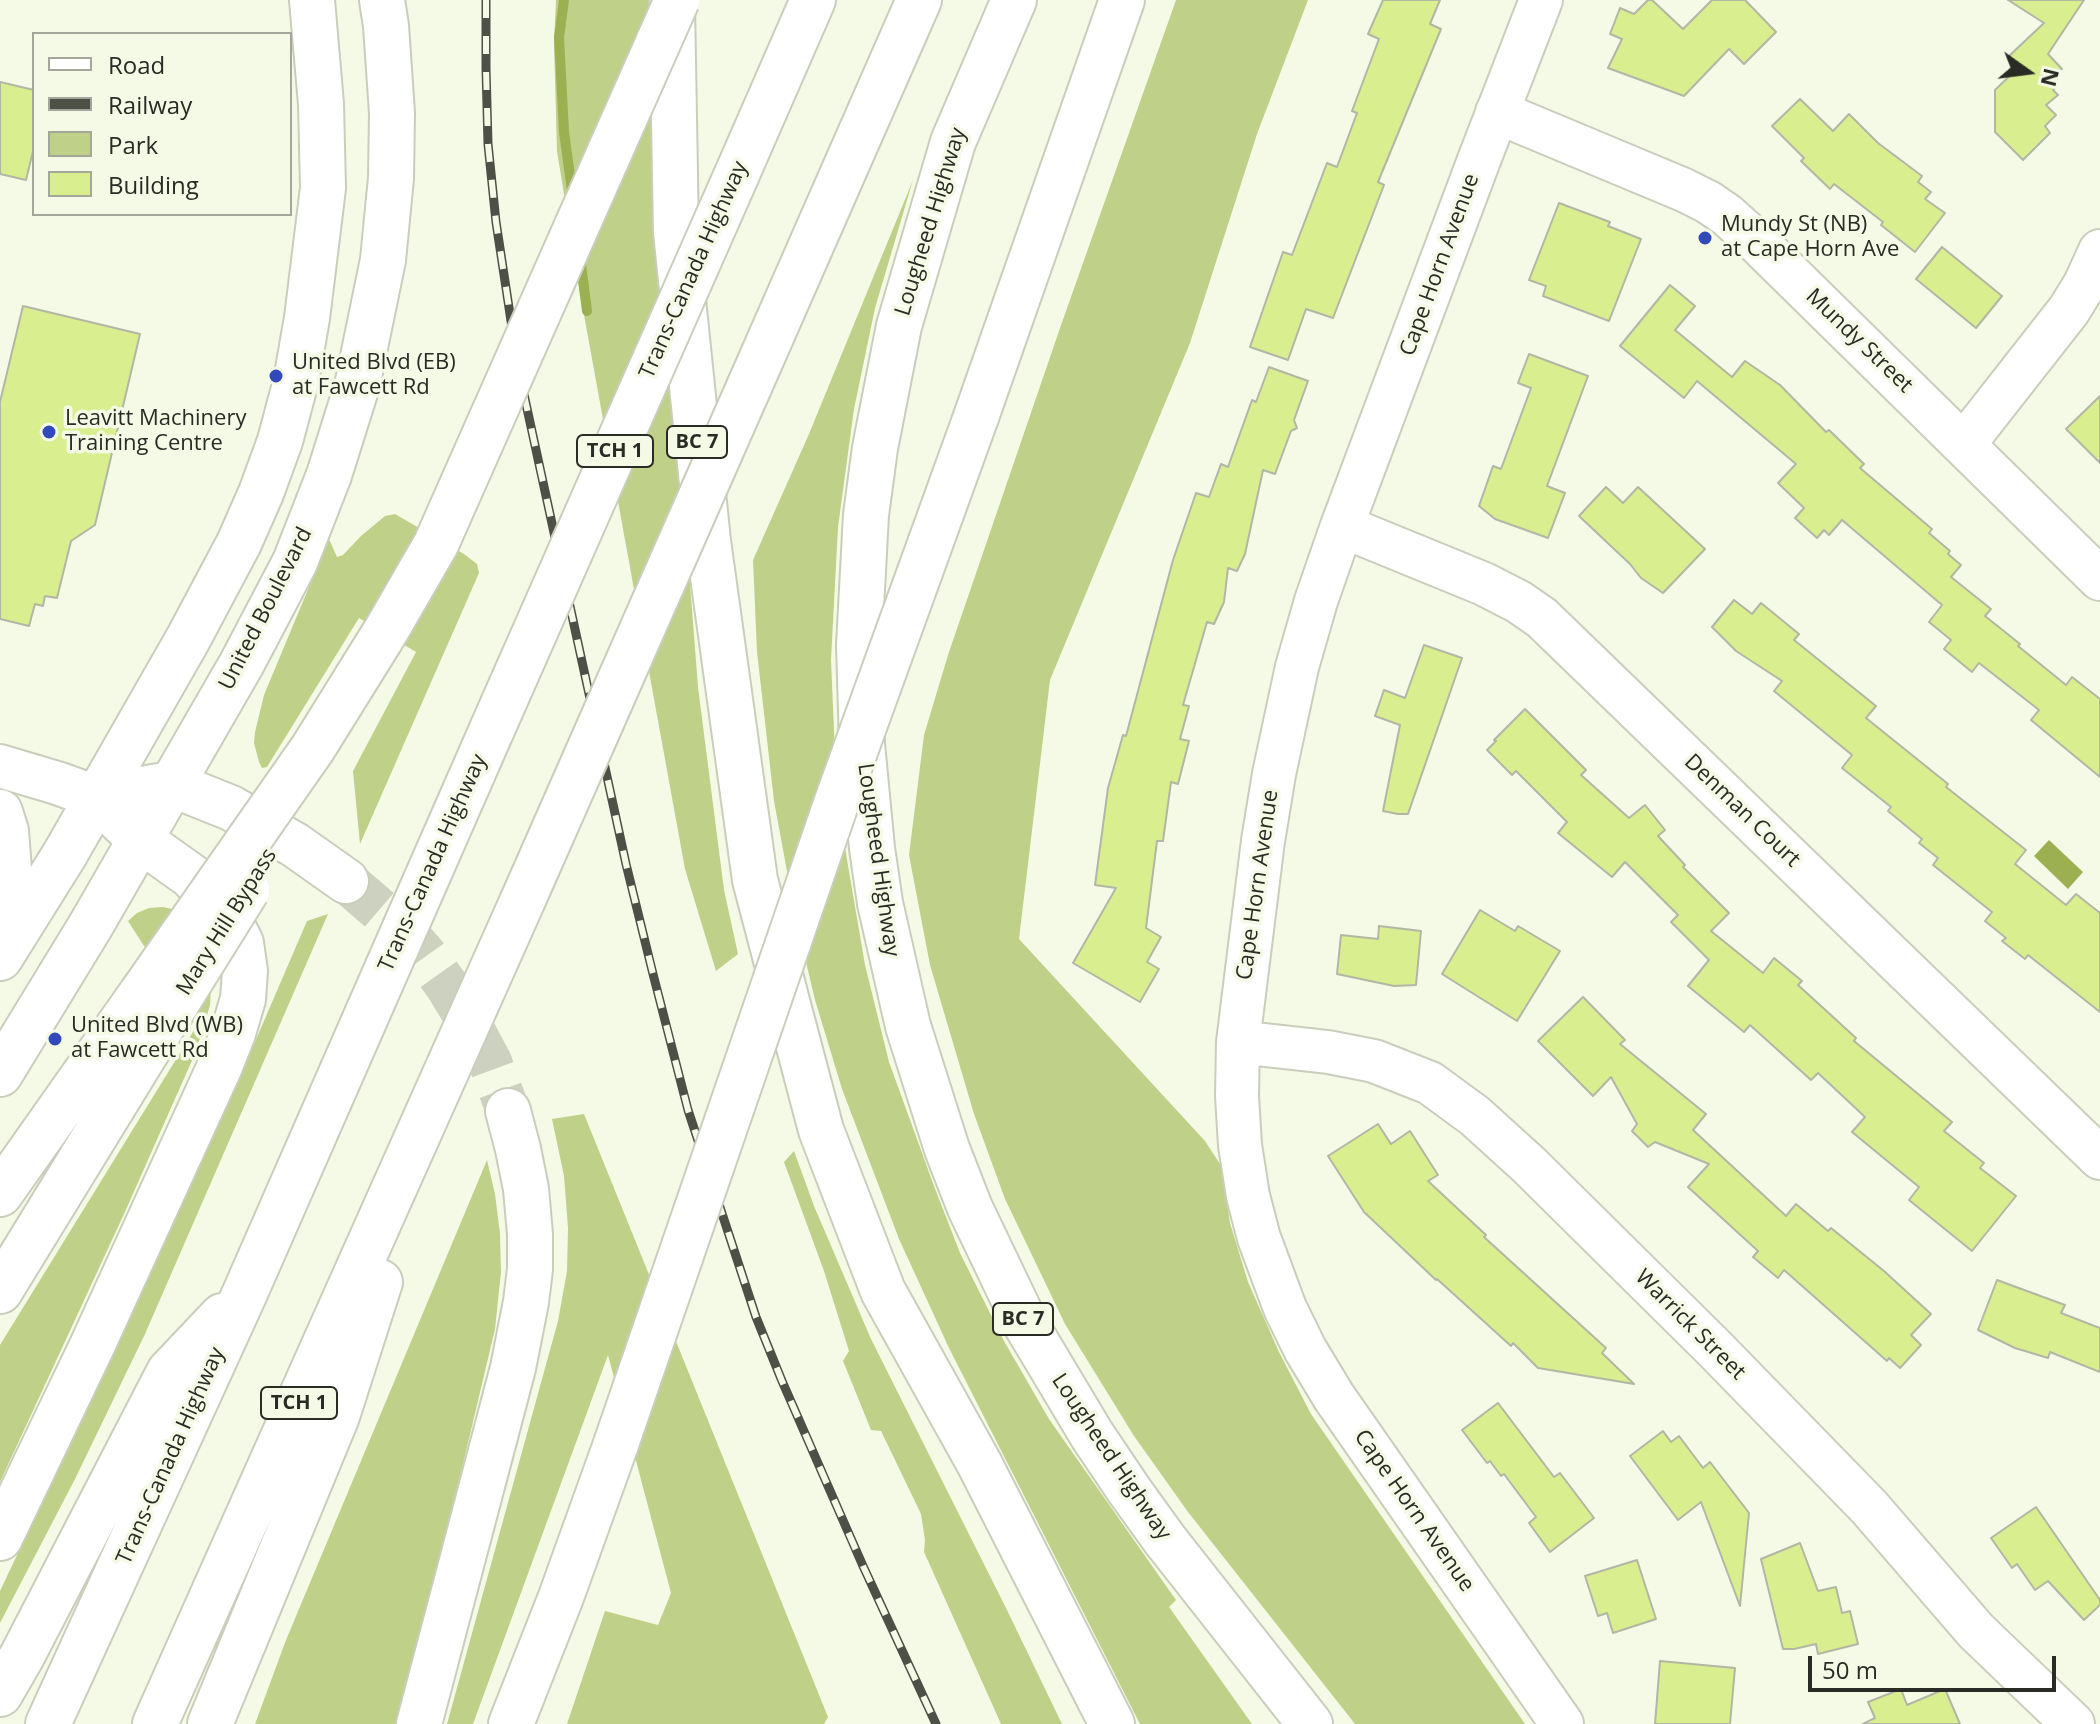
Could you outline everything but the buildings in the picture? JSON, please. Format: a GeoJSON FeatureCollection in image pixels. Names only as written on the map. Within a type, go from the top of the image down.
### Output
{"type":"FeatureCollection","features":[{"type":"Feature","properties":{"kind":"main road"},"geometry":{"type":"LineString","coordinates":[[7,946],[65,854],[239,543],[261,493],[288,411],[307,318],[323,188],[321,104],[312,0]]}},
{"type":"Feature","properties":{"kind":"main road","name":"United Boulevard"},"geometry":{"type":"LineString","coordinates":[[0,1074],[91,925],[242,663],[295,562],[329,475],[357,386],[383,260],[391,178],[392,113],[382,0]]}},
{"type":"Feature","properties":{"kind":"main road","name":"Mary Hill Bypass"},"geometry":{"type":"LineString","coordinates":[[0,1291],[156,1003],[333,745],[392,635],[436,544],[674,0]]}},
{"type":"Feature","properties":{"kind":"main road","name":"BC 7"},"geometry":{"type":"LineString","coordinates":[[674,0],[676,232],[708,541],[755,880],[821,1130],[883,1291],[979,1463],[1112,1724]]}},
{"type":"Feature","properties":{"kind":"main road","name":"Trans-Canada Highway"},"geometry":{"type":"LineString","coordinates":[[48,1724],[244,1295],[813,0]]}},
{"type":"Feature","properties":{"kind":"main road","name":"TCH 1"},"geometry":{"type":"LineString","coordinates":[[155,1724],[443,1081],[919,0]]}},
{"type":"Feature","properties":{"kind":"main road","name":"Lougheed Highway"},"geometry":{"type":"LineString","coordinates":[[1014,0],[953,142],[899,326],[875,448],[866,515],[859,645],[862,744],[880,903],[908,1026],[947,1149],[970,1208],[1025,1323],[1129,1490],[1310,1724]]}},
{"type":"Feature","properties":{"kind":"main road"},"geometry":{"type":"LineString","coordinates":[[511,1724],[616,1444],[832,816],[1122,0]]}},
{"type":"Feature","properties":{"kind":"main road"},"geometry":{"type":"LineString","coordinates":[[96,797],[171,784],[231,808],[295,845],[346,881]]}},
{"type":"Feature","properties":{"kind":"main road"},"geometry":{"type":"LineString","coordinates":[[0,1538],[220,1066],[243,999],[245,971],[241,943],[232,925],[191,876],[139,839],[96,797]]}},
{"type":"Feature","properties":{"kind":"main road"},"geometry":{"type":"LineString","coordinates":[[0,812],[6,831],[7,946]]}},
{"type":"Feature","properties":{"kind":"main road"},"geometry":{"type":"LineString","coordinates":[[0,1194],[156,1003]]}},
{"type":"Feature","properties":{"kind":"main road"},"geometry":{"type":"LineString","coordinates":[[210,1724],[337,1416],[443,1081]]}},
{"type":"Feature","properties":{"kind":"main road"},"geometry":{"type":"LineString","coordinates":[[419,1724],[509,1382],[526,1302],[530,1269],[526,1189],[508,1111]]}},
{"type":"Feature","properties":{"kind":"main road"},"geometry":{"type":"LineString","coordinates":[[0,1694],[169,1372],[244,1295]]}},
{"type":"Feature","properties":{"kind":"main road"},"geometry":{"type":"LineString","coordinates":[[529,1724],[561,1597]]}},
{"type":"Feature","properties":{"kind":"street","name":"Cape Horn Avenue"},"geometry":{"type":"LineString","coordinates":[[1541,0],[1316,601],[1285,719],[1263,841],[1238,1042],[1237,1096],[1248,1196],[1259,1238],[1285,1308],[1305,1349],[1334,1397],[1562,1724]]}},
{"type":"Feature","properties":{"kind":"street","name":"Mundy Street"},"geometry":{"type":"LineString","coordinates":[[1497,112],[1676,187],[1723,212],[2100,579]]}},
{"type":"Feature","properties":{"kind":"street"},"geometry":{"type":"LineString","coordinates":[[1964,444],[2069,310],[2100,251]]}},
{"type":"Feature","properties":{"kind":"street","name":"Denman Court"},"geometry":{"type":"LineString","coordinates":[[1342,526],[1484,584],[1542,618],[2100,1158]]}},
{"type":"Feature","properties":{"kind":"street"},"geometry":{"type":"LineString","coordinates":[[0,766],[96,797]]}},
{"type":"Feature","properties":{"kind":"street","name":"Warrick Street"},"geometry":{"type":"LineString","coordinates":[[1238,1042],[1328,1052],[1374,1061],[1430,1083],[1475,1116],[1529,1165],[1716,1350],[1869,1507],[1976,1631],[2073,1724]]}},
{"type":"Feature","properties":{"kind":"green space"},"geometry":{"type":"Polygon","coordinates":[[[556,0],[651,0],[657,155],[698,687],[724,890],[738,954],[716,971],[685,869],[580,293],[557,151],[556,0]]]}},
{"type":"Feature","properties":{"kind":"green space"},"geometry":{"type":"Polygon","coordinates":[[[1176,0],[1308,0],[1257,134],[1190,343],[1050,680],[1019,939],[1205,1141],[1222,1167],[1230,1223],[1248,1282],[1311,1414],[1525,1724],[1355,1724],[1188,1512],[1134,1436],[1065,1324],[1005,1199],[974,1114],[930,965],[909,855],[924,735],[948,655],[1060,328],[1176,0]]]}},
{"type":"Feature","properties":{"kind":"green space"},"geometry":{"type":"Polygon","coordinates":[[[913,180],[875,308],[854,409],[838,527],[831,660],[837,801],[865,965],[889,1062],[934,1186],[960,1253],[1004,1341],[1049,1419],[1176,1600],[1169,1607],[1252,1724],[1140,1724],[949,1348],[899,1239],[842,1089],[815,1000],[796,920],[774,801],[757,652],[753,560],[809,434],[913,180]]]}},
{"type":"Feature","properties":{"kind":"green space"},"geometry":{"type":"Polygon","coordinates":[[[395,514],[464,554],[477,564],[479,573],[360,844],[353,771],[416,652],[359,618],[267,767],[262,768],[259,762],[254,743],[255,732],[264,695],[329,539],[337,557],[343,555],[385,516],[395,514]]]}},
{"type":"Feature","properties":{"kind":"green space"},"geometry":{"type":"Polygon","coordinates":[[[149,908],[176,910],[211,987],[210,1005],[194,1056],[0,1482],[0,1345],[196,1027],[128,921],[149,908]]]}},
{"type":"Feature","properties":{"kind":"green space"},"geometry":{"type":"Polygon","coordinates":[[[328,914],[145,1334],[75,1479],[0,1623],[0,1591],[153,1268],[307,921],[328,914]]]}},
{"type":"Feature","properties":{"kind":"green space"},"geometry":{"type":"Polygon","coordinates":[[[584,1114],[828,1717],[824,1724],[567,1724],[605,1611],[658,1625],[671,1593],[608,1355],[473,1724],[447,1724],[558,1321],[567,1271],[564,1176],[552,1119],[584,1114]]]}},
{"type":"Feature","properties":{"kind":"green space"},"geometry":{"type":"Polygon","coordinates":[[[794,1151],[871,1339],[1062,1724],[1001,1724],[924,1552],[921,1514],[881,1431],[871,1430],[843,1361],[849,1351],[784,1162],[794,1151]]]}},
{"type":"Feature","properties":{"kind":"green space"},"geometry":{"type":"Polygon","coordinates":[[[487,1160],[500,1234],[501,1272],[495,1329],[396,1724],[255,1724],[286,1640],[487,1160]]]}},
{"type":"Feature","properties":{"kind":"shaded area"},"geometry":{"type":"Polygon","coordinates":[[[2049,840],[2083,872],[2068,889],[2034,856],[2049,840]]]}},
{"type":"Feature","properties":{"kind":"waterway"},"geometry":{"type":"LineString","coordinates":[[564,0],[559,37],[564,132],[573,198]]}},
{"type":"Feature","properties":{"kind":"waterway"},"geometry":{"type":"LineString","coordinates":[[580,257],[587,311]]}},
{"type":"Feature","properties":{"kind":"tunnel"},"geometry":{"type":"LineString","coordinates":[[346,881],[404,931],[447,986],[490,1062],[508,1111]]}},
{"type":"Feature","properties":{"kind":"railway"},"geometry":{"type":"LineString","coordinates":[[486,0],[488,144],[496,222],[518,367],[626,864],[688,1110],[756,1317],[863,1566],[936,1724]]}},
{"type":"Feature","properties":{"kind":"place","name":"Mundy St (NB) at Cape Horn Ave"},"geometry":{"type":"Point","coordinates":[1705,238]}},
{"type":"Feature","properties":{"kind":"place","name":"United Blvd (EB) at Fawcett Rd"},"geometry":{"type":"Point","coordinates":[276,376]}},
{"type":"Feature","properties":{"kind":"place","name":"Leavitt Machinery Training Centre"},"geometry":{"type":"Point","coordinates":[49,432]}},
{"type":"Feature","properties":{"kind":"place","name":"United Blvd (WB) at Fawcett Rd"},"geometry":{"type":"Point","coordinates":[55,1039]}}]}
